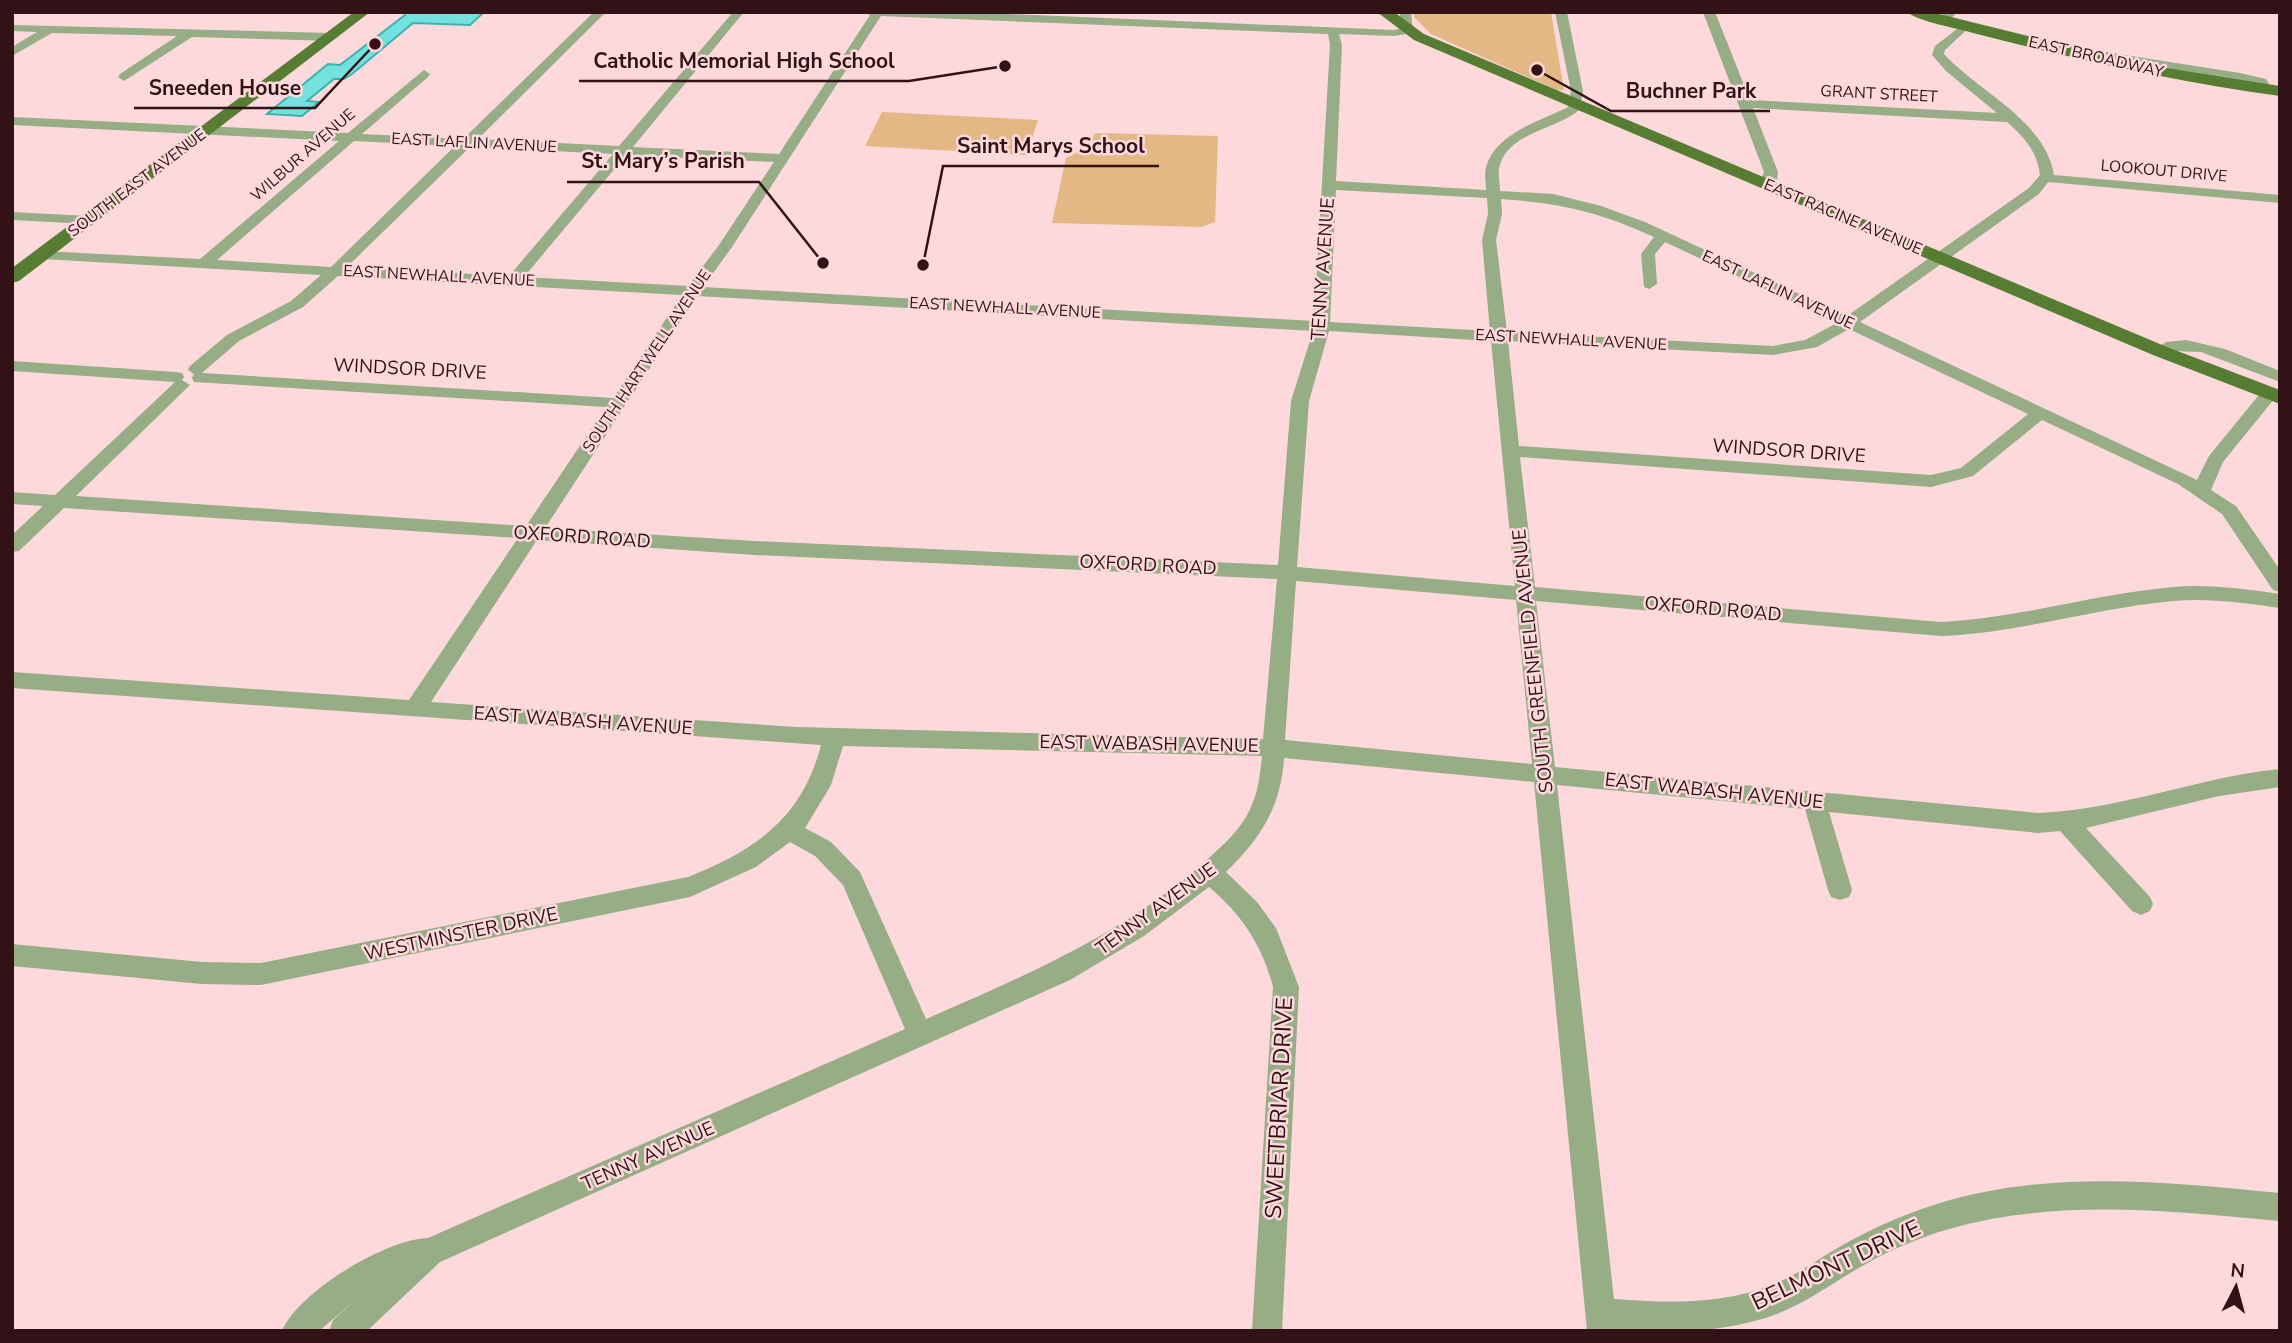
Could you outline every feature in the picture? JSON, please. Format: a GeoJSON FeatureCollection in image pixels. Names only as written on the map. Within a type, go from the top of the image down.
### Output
{"type":"FeatureCollection","features":[{"type":"Feature","properties":{"kind":"main road","name":"SOUTH EAST AVENUE"},"geometry":{"type":"LineString","coordinates":[[12,277],[363,12]]}},
{"type":"Feature","properties":{"kind":"main road"},"geometry":{"type":"LineString","coordinates":[[1384,12],[1409,31]]}},
{"type":"Feature","properties":{"kind":"main road","name":"EAST BROADWAY"},"geometry":{"type":"LineString","coordinates":[[1914,12],[1948,16],[1966,25],[2167,74],[2273,90]]}},
{"type":"Feature","properties":{"kind":"main road","name":"EAST RACINE AVENUE"},"geometry":{"type":"LineString","coordinates":[[1409,31],[1574,104],[2160,351],[2276,390]]}},
{"type":"Feature","properties":{"kind":"street"},"geometry":{"type":"LineString","coordinates":[[12,546],[179,381],[198,374],[233,338],[297,304],[336,271],[601,12]]}},
{"type":"Feature","properties":{"kind":"street"},"geometry":{"type":"LineString","coordinates":[[514,280],[739,12]]}},
{"type":"Feature","properties":{"kind":"street"},"geometry":{"type":"LineString","coordinates":[[868,12],[1394,33],[1409,31],[1405,12]]}},
{"type":"Feature","properties":{"kind":"street","name":"SOUTH HARTWELL AVENUE"},"geometry":{"type":"LineString","coordinates":[[415,709],[878,12]]}},
{"type":"Feature","properties":{"kind":"street"},"geometry":{"type":"LineString","coordinates":[[1561,12],[1577,91],[1574,104]]}},
{"type":"Feature","properties":{"kind":"street"},"geometry":{"type":"LineString","coordinates":[[1709,12],[1772,176],[1767,184]]}},
{"type":"Feature","properties":{"kind":"street"},"geometry":{"type":"LineString","coordinates":[[1966,25],[1939,49],[1938,55],[1956,76],[2010,118],[2041,151],[2048,171],[2046,178]]}},
{"type":"Feature","properties":{"kind":"street"},"geometry":{"type":"LineString","coordinates":[[12,28],[331,37]]}},
{"type":"Feature","properties":{"kind":"street"},"geometry":{"type":"LineString","coordinates":[[12,52],[50,29]]}},
{"type":"Feature","properties":{"kind":"street"},"geometry":{"type":"LineString","coordinates":[[124,77],[191,32]]}},
{"type":"Feature","properties":{"kind":"street","name":"TENNY AVENUE"},"geometry":{"type":"LineString","coordinates":[[344,1331],[430,1252],[1061,972],[1100,952],[1138,927],[1208,872],[1248,832],[1262,807],[1270,784],[1275,748],[1300,401],[1319,346],[1322,326],[1336,45],[1334,32]]}},
{"type":"Feature","properties":{"kind":"street","name":"WILBUR AVENUE"},"geometry":{"type":"LineString","coordinates":[[205,263],[424,74]]}},
{"type":"Feature","properties":{"kind":"street","name":"SOUTH GREENFIELD AVENUE"},"geometry":{"type":"LineString","coordinates":[[1574,104],[1574,109],[1517,137],[1504,147],[1492,169],[1495,214],[1489,240],[1601,1322]]}},
{"type":"Feature","properties":{"kind":"street","name":"GRANT STREET"},"geometry":{"type":"LineString","coordinates":[[1745,104],[2010,118]]}},
{"type":"Feature","properties":{"kind":"street","name":"EAST LAFLIN AVENUE"},"geometry":{"type":"LineString","coordinates":[[12,121],[783,158]]}},
{"type":"Feature","properties":{"kind":"street","name":"LOOKOUT DRIVE"},"geometry":{"type":"LineString","coordinates":[[2046,178],[2280,199]]}},
{"type":"Feature","properties":{"kind":"street","name":"EAST NEWHALL AVENUE"},"geometry":{"type":"LineString","coordinates":[[42,255],[1774,351],[1816,344],[2034,191],[2046,178]]}},
{"type":"Feature","properties":{"kind":"street","name":"EAST LAFLIN AVENUE"},"geometry":{"type":"LineString","coordinates":[[1329,185],[1493,193],[1573,202],[1615,215],[1849,322],[2202,490],[2229,510],[2280,585]]}},
{"type":"Feature","properties":{"kind":"street"},"geometry":{"type":"LineString","coordinates":[[12,216],[88,220]]}},
{"type":"Feature","properties":{"kind":"street"},"geometry":{"type":"LineString","coordinates":[[1649,284],[1648,254],[1663,236]]}},
{"type":"Feature","properties":{"kind":"street"},"geometry":{"type":"LineString","coordinates":[[12,366],[179,381]]}},
{"type":"Feature","properties":{"kind":"street","name":"WINDSOR DRIVE"},"geometry":{"type":"LineString","coordinates":[[198,374],[618,403]]}},
{"type":"Feature","properties":{"kind":"street"},"geometry":{"type":"LineString","coordinates":[[2202,490],[2215,460],[2276,390]]}},
{"type":"Feature","properties":{"kind":"street","name":"WINDSOR DRIVE"},"geometry":{"type":"LineString","coordinates":[[1512,451],[1931,481],[1967,472],[2040,413]]}},
{"type":"Feature","properties":{"kind":"street","name":"OXFORD ROAD"},"geometry":{"type":"LineString","coordinates":[[12,498],[755,548],[1190,566],[1941,629],[1978,628],[2177,594],[2216,594],[2280,601]]}},
{"type":"Feature","properties":{"kind":"street","name":"EAST WABASH AVENUE"},"geometry":{"type":"LineString","coordinates":[[12,680],[835,738],[1275,748],[2038,823],[2081,822],[2234,784],[2280,778]]}},
{"type":"Feature","properties":{"kind":"street","name":"WESTMINSTER DRIVE"},"geometry":{"type":"LineString","coordinates":[[12,956],[202,973],[240,975],[274,972],[690,887],[741,866],[763,853],[788,830],[809,806],[822,782],[835,738]]}},
{"type":"Feature","properties":{"kind":"street"},"geometry":{"type":"LineString","coordinates":[[1814,801],[1840,890]]}},
{"type":"Feature","properties":{"kind":"street"},"geometry":{"type":"LineString","coordinates":[[2067,823],[2141,904]]}},
{"type":"Feature","properties":{"kind":"street"},"geometry":{"type":"LineString","coordinates":[[788,830],[823,849],[852,879],[920,1034]]}},
{"type":"Feature","properties":{"kind":"street","name":"SWEETBRIAR DRIVE"},"geometry":{"type":"LineString","coordinates":[[1208,872],[1233,892],[1260,922],[1273,943],[1286,987],[1267,1331]]}},
{"type":"Feature","properties":{"kind":"street","name":"BELMONT DRIVE"},"geometry":{"type":"LineString","coordinates":[[1601,1322],[1731,1313],[1774,1299],[1871,1245],[1912,1227],[1960,1211],[2007,1201],[2059,1195],[2118,1194],[2280,1207]]}},
{"type":"Feature","properties":{"kind":"street","name":"TENNY AVENUE"},"geometry":{"type":"LineString","coordinates":[[297,1331],[318,1309],[367,1274],[412,1253],[430,1252]]}},
{"type":"Feature","properties":{"kind":"shaded area"},"geometry":{"type":"Polygon","coordinates":[[[1414,12],[1551,12],[1564,90],[1557,90],[1431,34],[1414,17],[1414,12]]]}},
{"type":"Feature","properties":{"kind":"shaded area"},"geometry":{"type":"Polygon","coordinates":[[[882,112],[1038,120],[1027,155],[865,146],[882,112]]]}},
{"type":"Feature","properties":{"kind":"shaded area"},"geometry":{"type":"Polygon","coordinates":[[[1096,133],[1218,136],[1215,222],[1201,227],[1052,223],[1066,158],[1080,151],[1096,133]]]}},
{"type":"Feature","properties":{"kind":"building"},"geometry":{"type":"Polygon","coordinates":[[[405,12],[484,12],[470,25],[413,23],[352,74],[344,79],[334,79],[307,101],[319,102],[302,116],[267,114],[328,64],[340,65],[405,15],[405,12]]]}},
{"type":"Feature","properties":{"kind":"place","name":"Sneeden House"},"geometry":{"type":"Point","coordinates":[375,44]}},
{"type":"Feature","properties":{"kind":"place","name":"Catholic Memorial High School"},"geometry":{"type":"Point","coordinates":[1005,66]}},
{"type":"Feature","properties":{"kind":"place","name":"Buchner Park"},"geometry":{"type":"Point","coordinates":[1537,70]}},
{"type":"Feature","properties":{"kind":"place","name":"St. Mary’s Parish"},"geometry":{"type":"Point","coordinates":[823,263]}},
{"type":"Feature","properties":{"kind":"place","name":"Saint Marys School"},"geometry":{"type":"Point","coordinates":[923,265]}}]}
